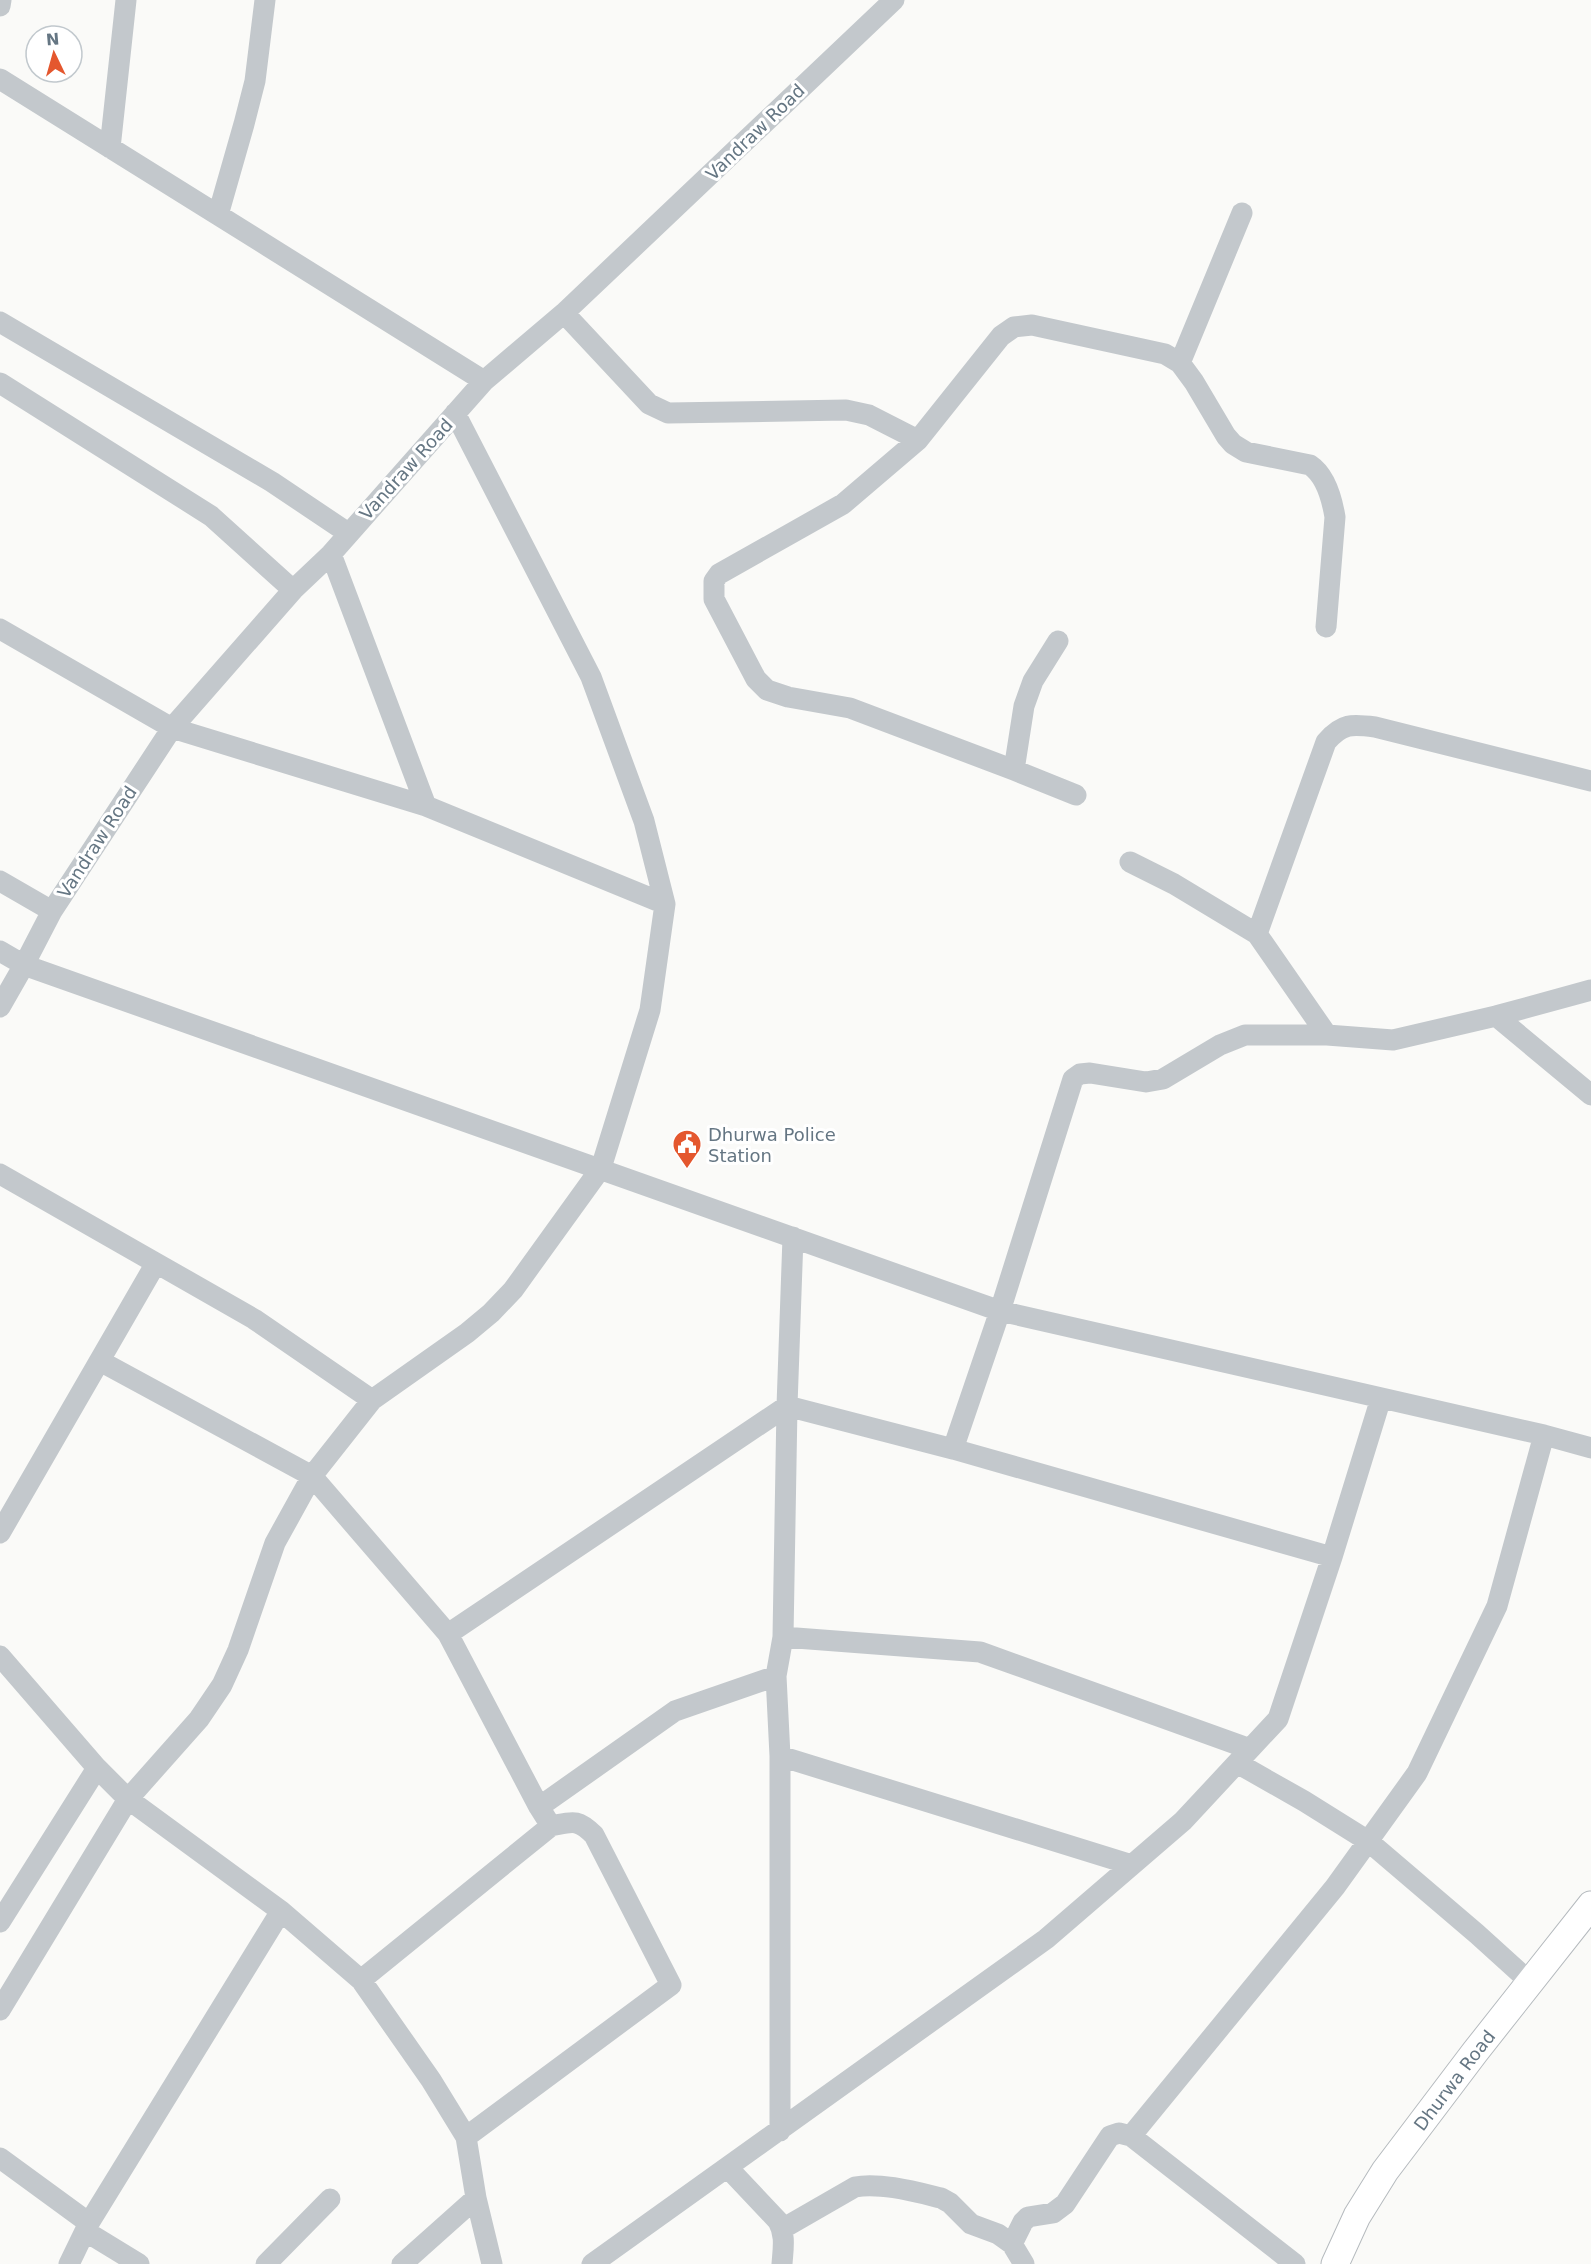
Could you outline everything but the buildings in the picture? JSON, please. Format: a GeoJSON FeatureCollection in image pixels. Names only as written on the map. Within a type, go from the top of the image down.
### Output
{"type":"FeatureCollection","features":[{"type":"Feature","properties":{"kind":"main road","name":"Dhurwa Road"},"geometry":{"type":"LineString","coordinates":[[1335,2264],[1357,2216],[1385,2171],[1591,1905]]}},
{"type":"Feature","properties":{"kind":"street"},"geometry":{"type":"LineString","coordinates":[[0,6],[1,0]]}},
{"type":"Feature","properties":{"kind":"street"},"geometry":{"type":"LineString","coordinates":[[111,148],[126,0]]}},
{"type":"Feature","properties":{"kind":"street"},"geometry":{"type":"LineString","coordinates":[[218,215],[255,81],[265,0]]}},
{"type":"Feature","properties":{"kind":"street","name":"Vandraw Road"},"geometry":{"type":"LineString","coordinates":[[0,1007],[52,911],[172,728],[293,590],[331,554],[484,381],[564,313],[894,0]]}},
{"type":"Feature","properties":{"kind":"street"},"geometry":{"type":"LineString","coordinates":[[0,79],[484,381]]}},
{"type":"Feature","properties":{"kind":"street"},"geometry":{"type":"LineString","coordinates":[[1180,363],[1242,213]]}},
{"type":"Feature","properties":{"kind":"street"},"geometry":{"type":"LineString","coordinates":[[564,313],[649,404],[668,413],[846,410],[868,415],[918,440]]}},
{"type":"Feature","properties":{"kind":"street"},"geometry":{"type":"LineString","coordinates":[[0,322],[272,482],[348,533]]}},
{"type":"Feature","properties":{"kind":"street"},"geometry":{"type":"LineString","coordinates":[[1076,795],[850,708],[788,697],[767,690],[756,679],[714,599],[714,581],[719,574],[843,504],[918,440],[1001,336],[1014,327],[1032,325],[1165,354],[1180,363],[1233,444],[1246,452],[1310,465],[1318,470],[1333,505],[1335,517],[1326,627]]}},
{"type":"Feature","properties":{"kind":"street"},"geometry":{"type":"LineString","coordinates":[[0,383],[211,516],[293,590]]}},
{"type":"Feature","properties":{"kind":"street"},"geometry":{"type":"LineString","coordinates":[[0,2010],[128,1799],[199,1719],[222,1684],[238,1650],[275,1543],[312,1476],[372,1400],[467,1334],[513,1290],[601,1168],[650,1010],[665,904],[644,821],[591,677],[455,413]]}},
{"type":"Feature","properties":{"kind":"street"},"geometry":{"type":"LineString","coordinates":[[331,554],[426,806]]}},
{"type":"Feature","properties":{"kind":"street"},"geometry":{"type":"LineString","coordinates":[[0,629],[172,728],[426,806],[665,904]]}},
{"type":"Feature","properties":{"kind":"street"},"geometry":{"type":"LineString","coordinates":[[1014,770],[1024,706],[1033,681],[1058,641]]}},
{"type":"Feature","properties":{"kind":"street"},"geometry":{"type":"LineString","coordinates":[[1257,934],[1326,742],[1343,727],[1358,724],[1375,727],[1591,781]]}},
{"type":"Feature","properties":{"kind":"street"},"geometry":{"type":"LineString","coordinates":[[1130,862],[1174,884],[1257,934],[1327,1035]]}},
{"type":"Feature","properties":{"kind":"street"},"geometry":{"type":"LineString","coordinates":[[0,880],[52,911]]}},
{"type":"Feature","properties":{"kind":"street"},"geometry":{"type":"LineString","coordinates":[[0,951],[24,965],[999,1311],[1544,1435],[1591,1448]]}},
{"type":"Feature","properties":{"kind":"street"},"geometry":{"type":"LineString","coordinates":[[953,1449],[1072,1079],[1080,1074],[1090,1073],[1146,1082],[1162,1079],[1220,1045],[1245,1035],[1327,1035],[1394,1040],[1496,1016],[1591,990]]}},
{"type":"Feature","properties":{"kind":"street"},"geometry":{"type":"LineString","coordinates":[[1496,1016],[1591,1095]]}},
{"type":"Feature","properties":{"kind":"street"},"geometry":{"type":"LineString","coordinates":[[0,1174],[254,1319],[372,1400]]}},
{"type":"Feature","properties":{"kind":"street"},"geometry":{"type":"LineString","coordinates":[[780,2131],[780,1756],[776,1676],[783,1637],[793,1237]]}},
{"type":"Feature","properties":{"kind":"street"},"geometry":{"type":"LineString","coordinates":[[0,1533],[156,1263]]}},
{"type":"Feature","properties":{"kind":"street"},"geometry":{"type":"LineString","coordinates":[[100,1361],[312,1476],[448,1634],[551,1826]]}},
{"type":"Feature","properties":{"kind":"street"},"geometry":{"type":"LineString","coordinates":[[592,2264],[728,2169],[1046,1939],[1183,1821],[1278,1719],[1332,1557],[1381,1398]]}},
{"type":"Feature","properties":{"kind":"street"},"geometry":{"type":"LineString","coordinates":[[448,1634],[787,1406],[953,1449],[1332,1557]]}},
{"type":"Feature","properties":{"kind":"street"},"geometry":{"type":"LineString","coordinates":[[1131,2136],[1335,1887],[1417,1773],[1497,1606],[1544,1435]]}},
{"type":"Feature","properties":{"kind":"street"},"geometry":{"type":"LineString","coordinates":[[783,1637],[980,1652],[1243,1756],[1304,1801],[1368,1841],[1470,1927],[1530,1982]]}},
{"type":"Feature","properties":{"kind":"street"},"geometry":{"type":"LineString","coordinates":[[0,1656],[97,1768],[128,1799],[281,1911],[361,1980],[431,2080],[466,2137],[476,2198],[492,2264]]}},
{"type":"Feature","properties":{"kind":"street"},"geometry":{"type":"LineString","coordinates":[[539,1807],[675,1711],[776,1676]]}},
{"type":"Feature","properties":{"kind":"street"},"geometry":{"type":"LineString","coordinates":[[780,1756],[1132,1865]]}},
{"type":"Feature","properties":{"kind":"street"},"geometry":{"type":"LineString","coordinates":[[0,1922],[97,1768]]}},
{"type":"Feature","properties":{"kind":"street"},"geometry":{"type":"LineString","coordinates":[[361,1980],[551,1826],[574,1821],[583,1824],[594,1834],[671,1985],[466,2137]]}},
{"type":"Feature","properties":{"kind":"street"},"geometry":{"type":"LineString","coordinates":[[69,2264],[87,2227],[281,1911]]}},
{"type":"Feature","properties":{"kind":"street"},"geometry":{"type":"LineString","coordinates":[[1012,2244],[1028,2217],[1053,2213],[1065,2204],[1110,2136],[1119,2133],[1131,2136],[1295,2264]]}},
{"type":"Feature","properties":{"kind":"street"},"geometry":{"type":"LineString","coordinates":[[0,2158],[87,2227],[139,2264]]}},
{"type":"Feature","properties":{"kind":"street"},"geometry":{"type":"LineString","coordinates":[[728,2169],[778,2221],[782,2229],[784,2247],[782,2264]]}},
{"type":"Feature","properties":{"kind":"street"},"geometry":{"type":"LineString","coordinates":[[782,2229],[855,2187],[864,2185],[941,2198],[950,2203],[971,2224],[998,2234],[1012,2244],[1024,2264]]}},
{"type":"Feature","properties":{"kind":"street"},"geometry":{"type":"LineString","coordinates":[[402,2264],[476,2198]]}},
{"type":"Feature","properties":{"kind":"street"},"geometry":{"type":"LineString","coordinates":[[266,2264],[330,2199]]}},
{"type":"Feature","properties":{"kind":"place","name":"Dhurwa Police Station"},"geometry":{"type":"Point","coordinates":[687,1170]}}]}
